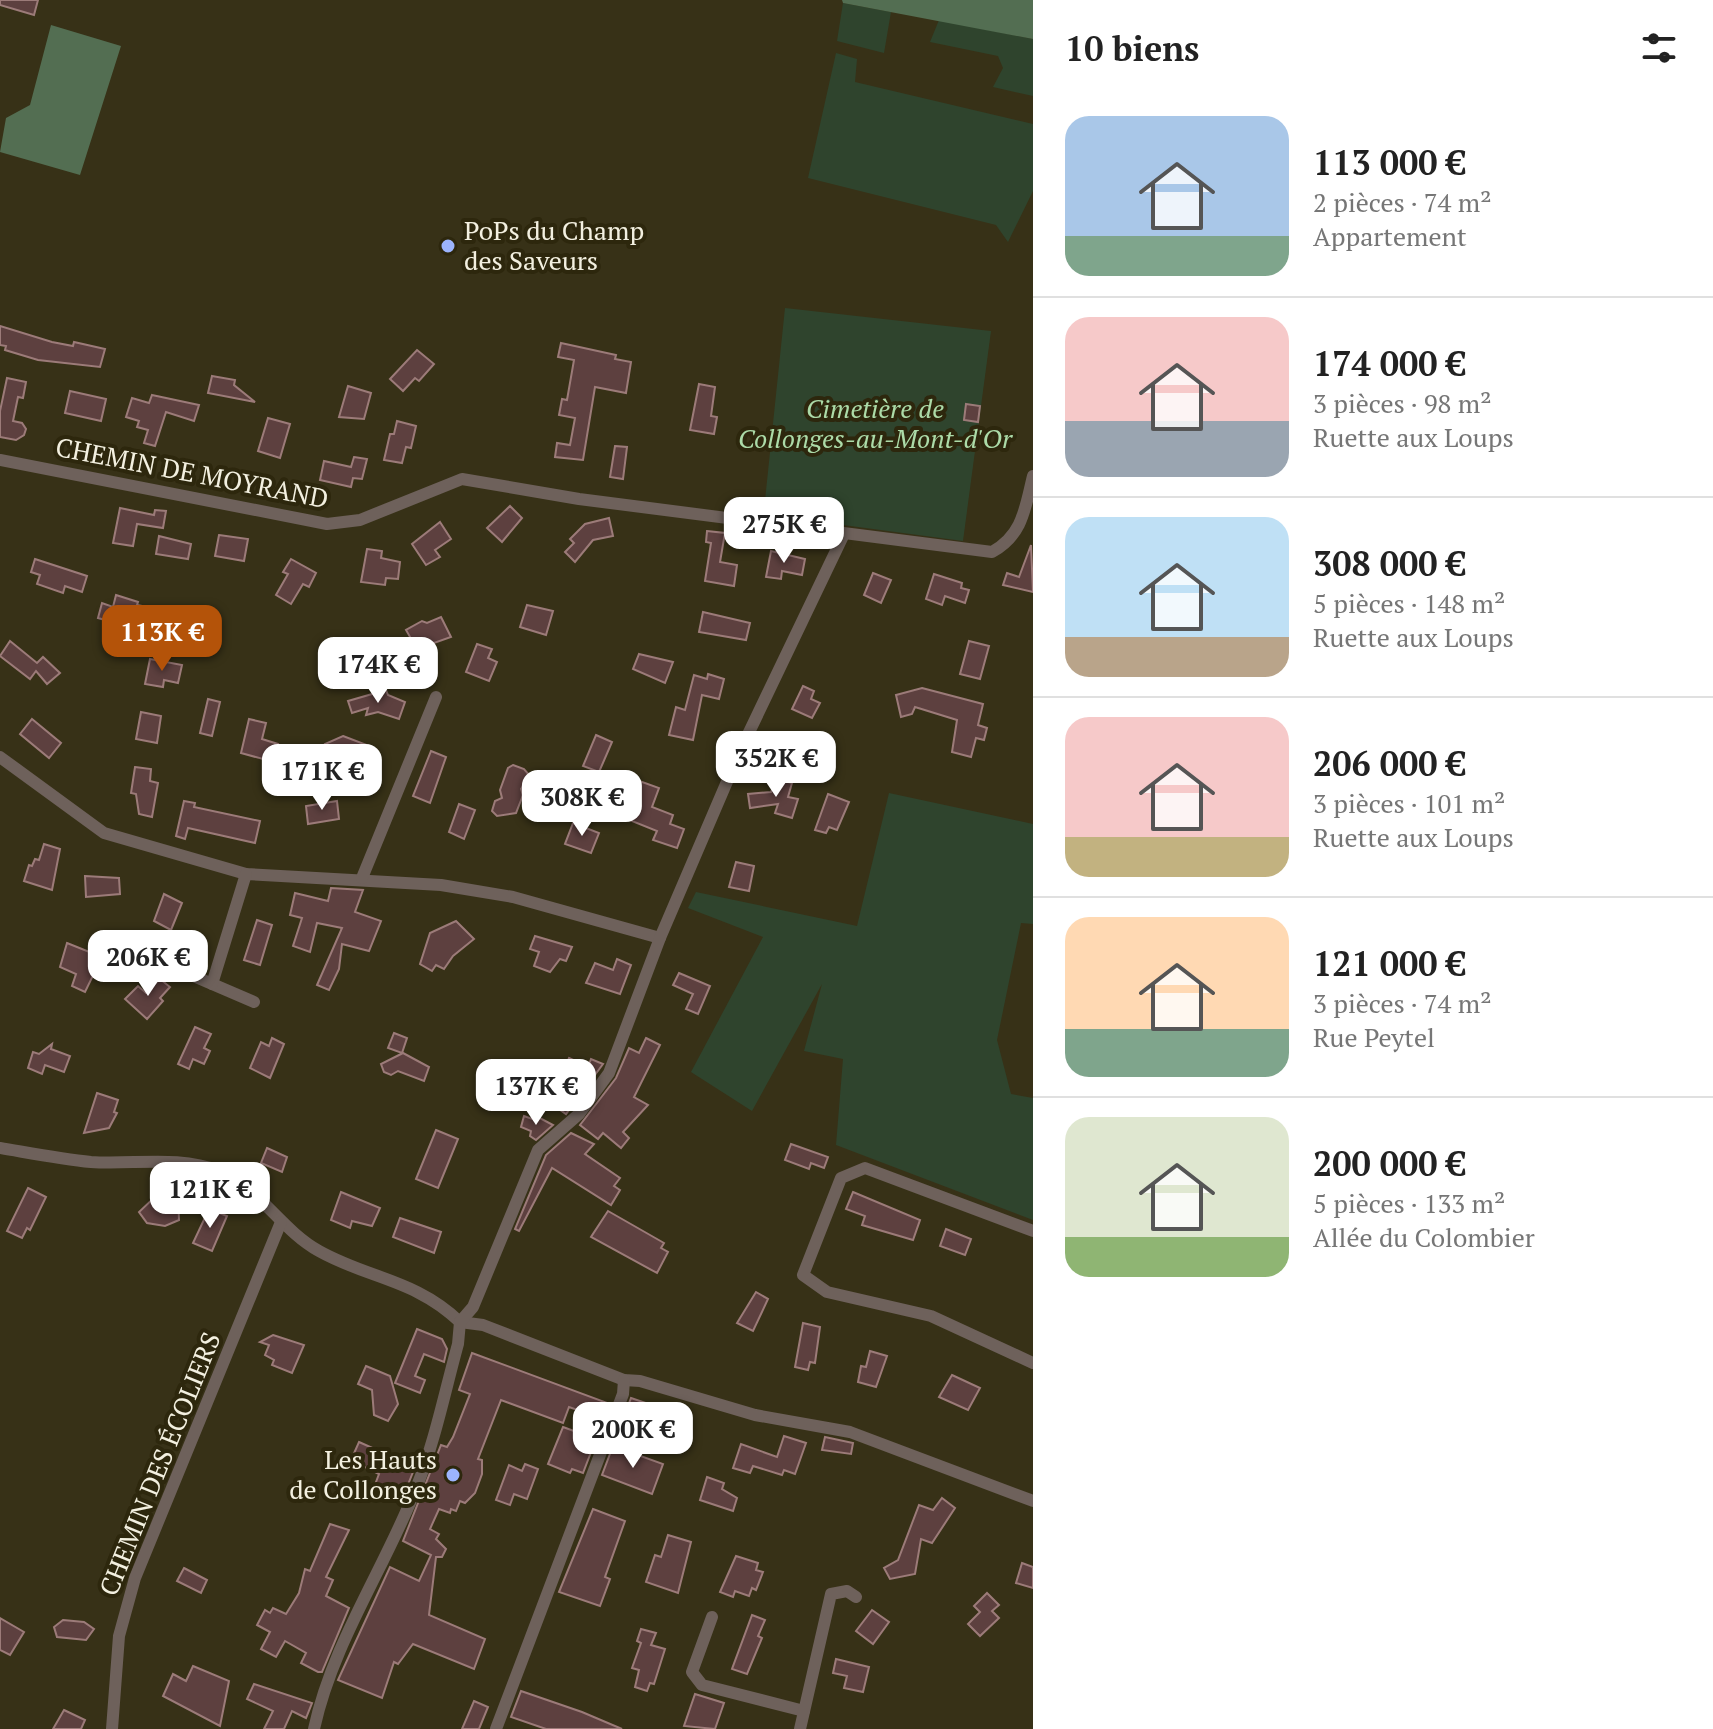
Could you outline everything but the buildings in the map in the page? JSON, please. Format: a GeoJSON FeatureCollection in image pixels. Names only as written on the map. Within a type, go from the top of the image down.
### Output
{"type":"FeatureCollection","features":[{"type":"Feature","properties":{"kind":"street","name":"CHEMIN DE MOYRAND"},"geometry":{"type":"LineString","coordinates":[[0,460],[327,524],[360,520],[462,479],[579,499],[992,552],[1009,543],[1024,514],[1033,476]]}},
{"type":"Feature","properties":{"kind":"street"},"geometry":{"type":"LineString","coordinates":[[314,1729],[321,1699],[366,1591],[418,1485],[458,1344],[460,1322],[473,1307],[538,1150],[579,1114],[609,1073],[660,938],[741,749],[844,534]]}},
{"type":"Feature","properties":{"kind":"street"},"geometry":{"type":"LineString","coordinates":[[362,878],[436,697]]}},
{"type":"Feature","properties":{"kind":"street"},"geometry":{"type":"LineString","coordinates":[[0,757],[104,833],[246,874],[312,879],[362,878],[441,885],[513,897],[660,938]]}},
{"type":"Feature","properties":{"kind":"street"},"geometry":{"type":"LineString","coordinates":[[212,984],[246,874]]}},
{"type":"Feature","properties":{"kind":"street"},"geometry":{"type":"LineString","coordinates":[[140,953],[254,1002]]}},
{"type":"Feature","properties":{"kind":"street"},"geometry":{"type":"LineString","coordinates":[[0,1148],[92,1162],[170,1161],[218,1171],[246,1187],[281,1222],[321,1252],[423,1292],[460,1322],[483,1325],[624,1380],[640,1381],[755,1415],[850,1432],[1033,1501]]}},
{"type":"Feature","properties":{"kind":"street"},"geometry":{"type":"LineString","coordinates":[[1033,1231],[865,1168],[841,1178],[803,1275],[827,1292],[931,1316],[1033,1363]]}},
{"type":"Feature","properties":{"kind":"street","name":"CHEMIN DES ÉCOLIERS"},"geometry":{"type":"LineString","coordinates":[[112,1729],[119,1636],[135,1578],[281,1222]]}},
{"type":"Feature","properties":{"kind":"street"},"geometry":{"type":"LineString","coordinates":[[496,1729],[623,1394],[624,1380]]}},
{"type":"Feature","properties":{"kind":"street"},"geometry":{"type":"LineString","coordinates":[[800,1729],[831,1594],[847,1591],[856,1597]]}},
{"type":"Feature","properties":{"kind":"street"},"geometry":{"type":"LineString","coordinates":[[712,1617],[692,1672],[702,1685],[804,1711]]}},
{"type":"Feature","properties":{"kind":"green space"},"geometry":{"type":"Polygon","coordinates":[[[842,0],[1033,0],[1033,39],[843,3],[842,0]]]}},
{"type":"Feature","properties":{"kind":"green space"},"geometry":{"type":"Polygon","coordinates":[[[843,3],[891,12],[884,53],[837,41],[843,3]]]}},
{"type":"Feature","properties":{"kind":"green space"},"geometry":{"type":"Polygon","coordinates":[[[939,20],[1033,39],[1033,96],[993,87],[1003,68],[998,56],[930,42],[939,20]]]}},
{"type":"Feature","properties":{"kind":"green space"},"geometry":{"type":"Polygon","coordinates":[[[51,25],[121,46],[80,175],[0,152],[6,118],[30,105],[51,25]]]}},
{"type":"Feature","properties":{"kind":"green space"},"geometry":{"type":"Polygon","coordinates":[[[836,53],[857,59],[855,82],[1033,124],[1033,191],[1008,242],[996,225],[808,178],[836,53]]]}},
{"type":"Feature","properties":{"kind":"green space","name":"Cimetière de Collonges-au-Mont-d'Or"},"geometry":{"type":"Polygon","coordinates":[[[785,308],[991,331],[963,541],[768,515],[764,510],[785,308]]]}},
{"type":"Feature","properties":{"kind":"green space"},"geometry":{"type":"Polygon","coordinates":[[[889,793],[1033,824],[1033,924],[1021,923],[997,1040],[1011,1094],[1033,1098],[1033,1220],[836,1145],[843,1059],[804,1051],[822,984],[752,1111],[691,1072],[763,937],[688,908],[696,892],[857,926],[889,793]]]}},
{"type":"Feature","properties":{"kind":"place","name":"PoPs du Champ des Saveurs"},"geometry":{"type":"Point","coordinates":[448,246]}},
{"type":"Feature","properties":{"kind":"place","name":"Les Hauts de Collonges"},"geometry":{"type":"Point","coordinates":[453,1475]}}]}
